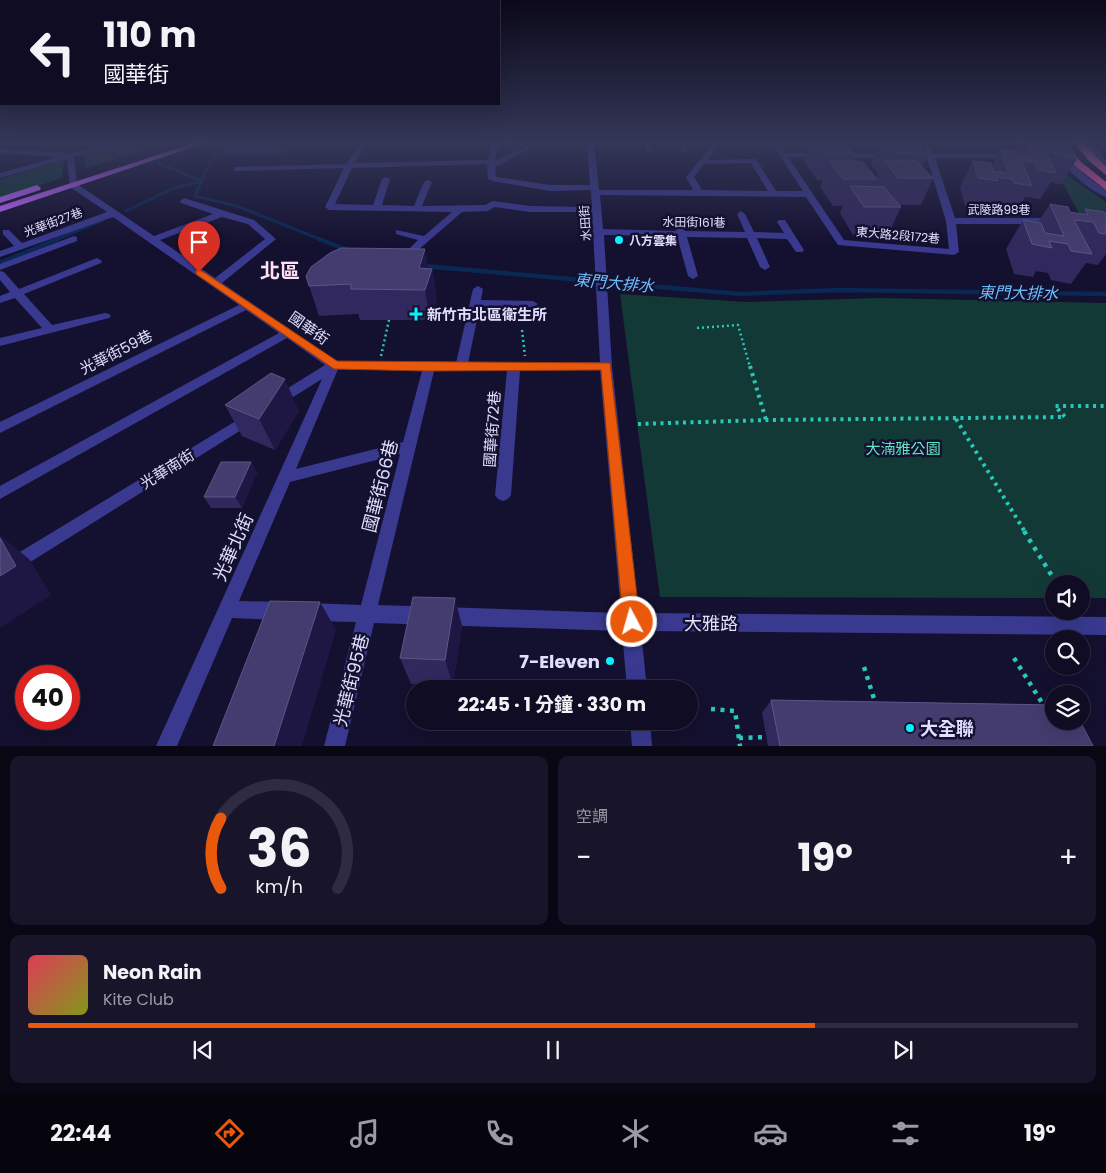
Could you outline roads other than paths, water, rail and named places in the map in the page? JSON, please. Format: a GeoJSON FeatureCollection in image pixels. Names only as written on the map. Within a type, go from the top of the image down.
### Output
{"type":"FeatureCollection","features":[{"type":"Feature","properties":{"kind":"highway"},"geometry":{"type":"LineString","coordinates":[[1094,177],[1106,187]]}},
{"type":"Feature","properties":{"kind":"main road"},"geometry":{"type":"LineString","coordinates":[[0,209],[84,177]]}},
{"type":"Feature","properties":{"kind":"main road"},"geometry":{"type":"LineString","coordinates":[[0,200],[87,177]]}},
{"type":"Feature","properties":{"kind":"street"},"geometry":{"type":"LineString","coordinates":[[73,177],[73,181]]}},
{"type":"Feature","properties":{"kind":"street"},"geometry":{"type":"LineString","coordinates":[[344,177],[329,207],[460,209],[487,208],[493,204],[530,209],[584,211],[596,209]]}},
{"type":"Feature","properties":{"kind":"street"},"geometry":{"type":"LineString","coordinates":[[492,177],[492,179],[550,188],[699,193],[809,194]]}},
{"type":"Feature","properties":{"kind":"street","name":"水田街"},"geometry":{"type":"LineString","coordinates":[[594,177],[602,273],[606,366],[636,680]]}},
{"type":"Feature","properties":{"kind":"street"},"geometry":{"type":"LineString","coordinates":[[690,177],[699,193]]}},
{"type":"Feature","properties":{"kind":"street"},"geometry":{"type":"LineString","coordinates":[[763,177],[774,194]]}},
{"type":"Feature","properties":{"kind":"street","name":"東大路2段172巷"},"geometry":{"type":"LineString","coordinates":[[798,177],[841,243],[954,252],[951,221]]}},
{"type":"Feature","properties":{"kind":"street"},"geometry":{"type":"LineString","coordinates":[[937,177],[951,221]]}},
{"type":"Feature","properties":{"kind":"street"},"geometry":{"type":"LineString","coordinates":[[1082,177],[1106,194]]}},
{"type":"Feature","properties":{"kind":"street"},"geometry":{"type":"LineString","coordinates":[[377,207],[386,179]]}},
{"type":"Feature","properties":{"kind":"street","name":"國華街"},"geometry":{"type":"LineString","coordinates":[[73,181],[152,240],[334,365],[428,367],[606,366]]}},
{"type":"Feature","properties":{"kind":"street"},"geometry":{"type":"LineString","coordinates":[[418,208],[428,182]]}},
{"type":"Feature","properties":{"kind":"street"},"geometry":{"type":"LineString","coordinates":[[184,201],[251,222],[271,239],[215,283]]}},
{"type":"Feature","properties":{"kind":"street"},"geometry":{"type":"LineString","coordinates":[[414,249],[460,209]]}},
{"type":"Feature","properties":{"kind":"street","name":"光華街27巷"},"geometry":{"type":"LineString","coordinates":[[0,254],[114,213]]}},
{"type":"Feature","properties":{"kind":"street"},"geometry":{"type":"LineString","coordinates":[[152,240],[221,214]]}},
{"type":"Feature","properties":{"kind":"street"},"geometry":{"type":"LineString","coordinates":[[741,214],[765,267]]}},
{"type":"Feature","properties":{"kind":"street"},"geometry":{"type":"LineString","coordinates":[[677,218],[693,276]]}},
{"type":"Feature","properties":{"kind":"street","name":"武陵路98巷"},"geometry":{"type":"LineString","coordinates":[[951,221],[1067,221]]}},
{"type":"Feature","properties":{"kind":"street"},"geometry":{"type":"LineString","coordinates":[[782,222],[799,250]]}},
{"type":"Feature","properties":{"kind":"street"},"geometry":{"type":"LineString","coordinates":[[6,232],[21,247]]}},
{"type":"Feature","properties":{"kind":"street"},"geometry":{"type":"LineString","coordinates":[[398,232],[426,239]]}},
{"type":"Feature","properties":{"kind":"street","name":"水田街161巷"},"geometry":{"type":"LineString","coordinates":[[598,232],[790,236]]}},
{"type":"Feature","properties":{"kind":"street"},"geometry":{"type":"LineString","coordinates":[[0,267],[74,239]]}},
{"type":"Feature","properties":{"kind":"street"},"geometry":{"type":"LineString","coordinates":[[0,300],[96,261]]}},
{"type":"Feature","properties":{"kind":"street"},"geometry":{"type":"LineString","coordinates":[[0,274],[50,330]]}},
{"type":"Feature","properties":{"kind":"street"},"geometry":{"type":"LineString","coordinates":[[461,367],[478,289]]}},
{"type":"Feature","properties":{"kind":"street"},"geometry":{"type":"LineString","coordinates":[[475,303],[533,304]]}},
{"type":"Feature","properties":{"kind":"street","name":"光華街59巷"},"geometry":{"type":"LineString","coordinates":[[0,428],[247,305]]}},
{"type":"Feature","properties":{"kind":"street"},"geometry":{"type":"LineString","coordinates":[[0,342],[105,316]]}},
{"type":"Feature","properties":{"kind":"street"},"geometry":{"type":"LineString","coordinates":[[0,493],[287,332]]}},
{"type":"Feature","properties":{"kind":"street","name":"光華南街"},"geometry":{"type":"LineString","coordinates":[[0,573],[334,365]]}},
{"type":"Feature","properties":{"kind":"street","name":"光華北街"},"geometry":{"type":"LineString","coordinates":[[166,746],[287,477],[334,365]]}},
{"type":"Feature","properties":{"kind":"street","name":"國華街72巷"},"geometry":{"type":"LineString","coordinates":[[503,494],[520,366]]}},
{"type":"Feature","properties":{"kind":"street","name":"國華街66巷"},"geometry":{"type":"LineString","coordinates":[[367,614],[428,367]]}},
{"type":"Feature","properties":{"kind":"street"},"geometry":{"type":"LineString","coordinates":[[287,477],[409,446]]}},
{"type":"Feature","properties":{"kind":"street","name":"大雅路"},"geometry":{"type":"LineString","coordinates":[[227,609],[632,622],[1106,626]]}},
{"type":"Feature","properties":{"kind":"street","name":"光華街95巷"},"geometry":{"type":"LineString","coordinates":[[334,746],[367,614]]}},
{"type":"Feature","properties":{"kind":"street"},"geometry":{"type":"LineString","coordinates":[[641,730],[642,746]]}},
{"type":"Feature","properties":{"kind":"waterway"},"geometry":{"type":"LineString","coordinates":[[191,177],[201,181]]}},
{"type":"Feature","properties":{"kind":"waterway","name":"東門大排水"},"geometry":{"type":"LineString","coordinates":[[202,181],[203,177]]}},
{"type":"Feature","properties":{"kind":"waterway"},"geometry":{"type":"LineString","coordinates":[[126,211],[174,188],[202,181]]}},
{"type":"Feature","properties":{"kind":"waterway","name":"東門大排水"},"geometry":{"type":"LineString","coordinates":[[202,181],[195,196],[237,206],[322,240]]}},
{"type":"Feature","properties":{"kind":"waterway"},"geometry":{"type":"LineString","coordinates":[[55,240],[103,220]]}},
{"type":"Feature","properties":{"kind":"waterway"},"geometry":{"type":"LineString","coordinates":[[0,263],[58,239]]}},
{"type":"Feature","properties":{"kind":"waterway","name":"東門大排水"},"geometry":{"type":"LineString","coordinates":[[319,239],[350,251]]}},
{"type":"Feature","properties":{"kind":"waterway","name":"東門大排水"},"geometry":{"type":"LineString","coordinates":[[424,266],[740,294],[838,290],[1106,294]]}},
{"type":"Feature","properties":{"kind":"place","name":"八方雲集"},"geometry":{"type":"Point","coordinates":[619,240]}},
{"type":"Feature","properties":{"kind":"place","name":"新竹市北區衛生所"},"geometry":{"type":"Point","coordinates":[416,314]}},
{"type":"Feature","properties":{"kind":"place","name":"7-Eleven"},"geometry":{"type":"Point","coordinates":[610,661]}},
{"type":"Feature","properties":{"kind":"place","name":"大全聯"},"geometry":{"type":"Point","coordinates":[910,728]}},
{"type":"Feature","properties":{"kind":"district","name":"北區"},"geometry":{"type":"Point","coordinates":[280,271]}},
{"type":"Feature","properties":{"kind":"park label","name":"大湳雅公園"},"geometry":{"type":"Point","coordinates":[903,448]}}]}
